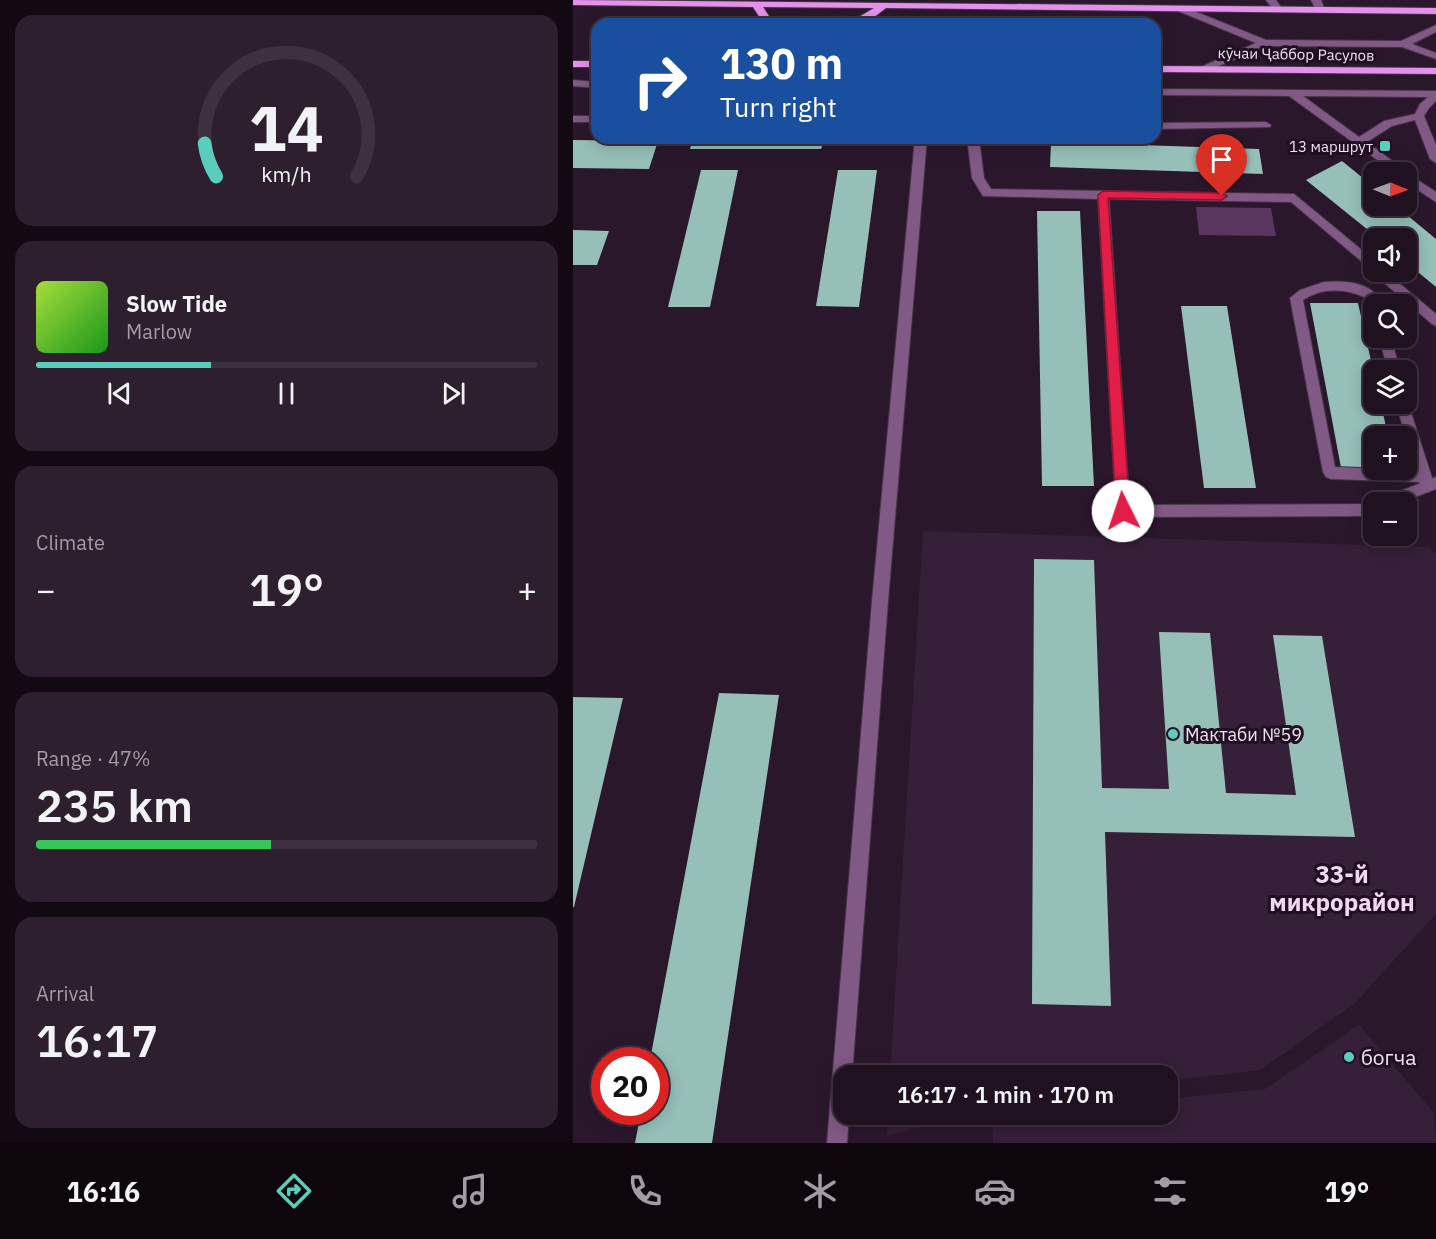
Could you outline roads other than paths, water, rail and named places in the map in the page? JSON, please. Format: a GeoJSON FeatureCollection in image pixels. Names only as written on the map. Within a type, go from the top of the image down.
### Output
{"type":"FeatureCollection","features":[{"type":"Feature","properties":{"kind":"main road"},"geometry":{"type":"LineString","coordinates":[[573,2],[685,2],[882,7],[922,4],[1024,4],[1278,10],[1318,5],[1436,11]]}},
{"type":"Feature","properties":{"kind":"main road"},"geometry":{"type":"LineString","coordinates":[[756,4],[767,18]]}},
{"type":"Feature","properties":{"kind":"main road"},"geometry":{"type":"LineString","coordinates":[[865,18],[882,7]]}},
{"type":"Feature","properties":{"kind":"main road"},"geometry":{"type":"LineString","coordinates":[[573,64],[591,64]]}},
{"type":"Feature","properties":{"kind":"main road","name":"кӯчаи Ҷаббор Расулов"},"geometry":{"type":"LineString","coordinates":[[1161,69],[1436,71]]}},
{"type":"Feature","properties":{"kind":"street"},"geometry":{"type":"LineString","coordinates":[[1271,0],[1278,10]]}},
{"type":"Feature","properties":{"kind":"street"},"geometry":{"type":"LineString","coordinates":[[1181,9],[1265,43],[1403,44],[1436,56]]}},
{"type":"Feature","properties":{"kind":"street"},"geometry":{"type":"LineString","coordinates":[[1403,44],[1436,28]]}},
{"type":"Feature","properties":{"kind":"street"},"geometry":{"type":"LineString","coordinates":[[1207,68],[1265,43]]}},
{"type":"Feature","properties":{"kind":"street"},"geometry":{"type":"LineString","coordinates":[[573,83],[591,84]]}},
{"type":"Feature","properties":{"kind":"street"},"geometry":{"type":"LineString","coordinates":[[1161,92],[1436,95]]}},
{"type":"Feature","properties":{"kind":"street"},"geometry":{"type":"LineString","coordinates":[[1293,94],[1387,162]]}},
{"type":"Feature","properties":{"kind":"street"},"geometry":{"type":"LineString","coordinates":[[1419,116],[1424,106],[1436,95]]}},
{"type":"Feature","properties":{"kind":"street"},"geometry":{"type":"LineString","coordinates":[[1358,142],[1379,131],[1388,123],[1419,116]]}},
{"type":"Feature","properties":{"kind":"street"},"geometry":{"type":"LineString","coordinates":[[1419,116],[1430,131],[1436,159]]}},
{"type":"Feature","properties":{"kind":"street"},"geometry":{"type":"LineString","coordinates":[[573,119],[591,119]]}},
{"type":"Feature","properties":{"kind":"street"},"geometry":{"type":"LineString","coordinates":[[1161,126],[1266,125]]}},
{"type":"Feature","properties":{"kind":"street"},"geometry":{"type":"LineString","coordinates":[[837,1143],[879,612],[920,144]]}},
{"type":"Feature","properties":{"kind":"street"},"geometry":{"type":"LineString","coordinates":[[974,144],[978,178],[987,193],[1294,198],[1363,258]]}},
{"type":"Feature","properties":{"kind":"street"},"geometry":{"type":"LineString","coordinates":[[1417,184],[1436,198]]}},
{"type":"Feature","properties":{"kind":"street"},"geometry":{"type":"LineString","coordinates":[[1103,195],[1123,511],[1363,510]]}},
{"type":"Feature","properties":{"kind":"street"},"geometry":{"type":"LineString","coordinates":[[1391,282],[1436,321]]}},
{"type":"Feature","properties":{"kind":"street"},"geometry":{"type":"LineString","coordinates":[[1370,294],[1363,289],[1319,285],[1306,290],[1296,298],[1328,468],[1331,474],[1429,482]]}},
{"type":"Feature","properties":{"kind":"street"},"geometry":{"type":"LineString","coordinates":[[1406,414],[1429,482]]}},
{"type":"Feature","properties":{"kind":"street"},"geometry":{"type":"LineString","coordinates":[[1408,492],[1429,482]]}},
{"type":"Feature","properties":{"kind":"place","name":"13 маршрут"},"geometry":{"type":"Point","coordinates":[1385,146]}},
{"type":"Feature","properties":{"kind":"place","name":"Мактаби №59"},"geometry":{"type":"Point","coordinates":[1173,734]}},
{"type":"Feature","properties":{"kind":"place","name":"богча"},"geometry":{"type":"Point","coordinates":[1349,1057]}},
{"type":"Feature","properties":{"kind":"district","name":"33-й микрорайон"},"geometry":{"type":"Point","coordinates":[1342,888]}}]}
